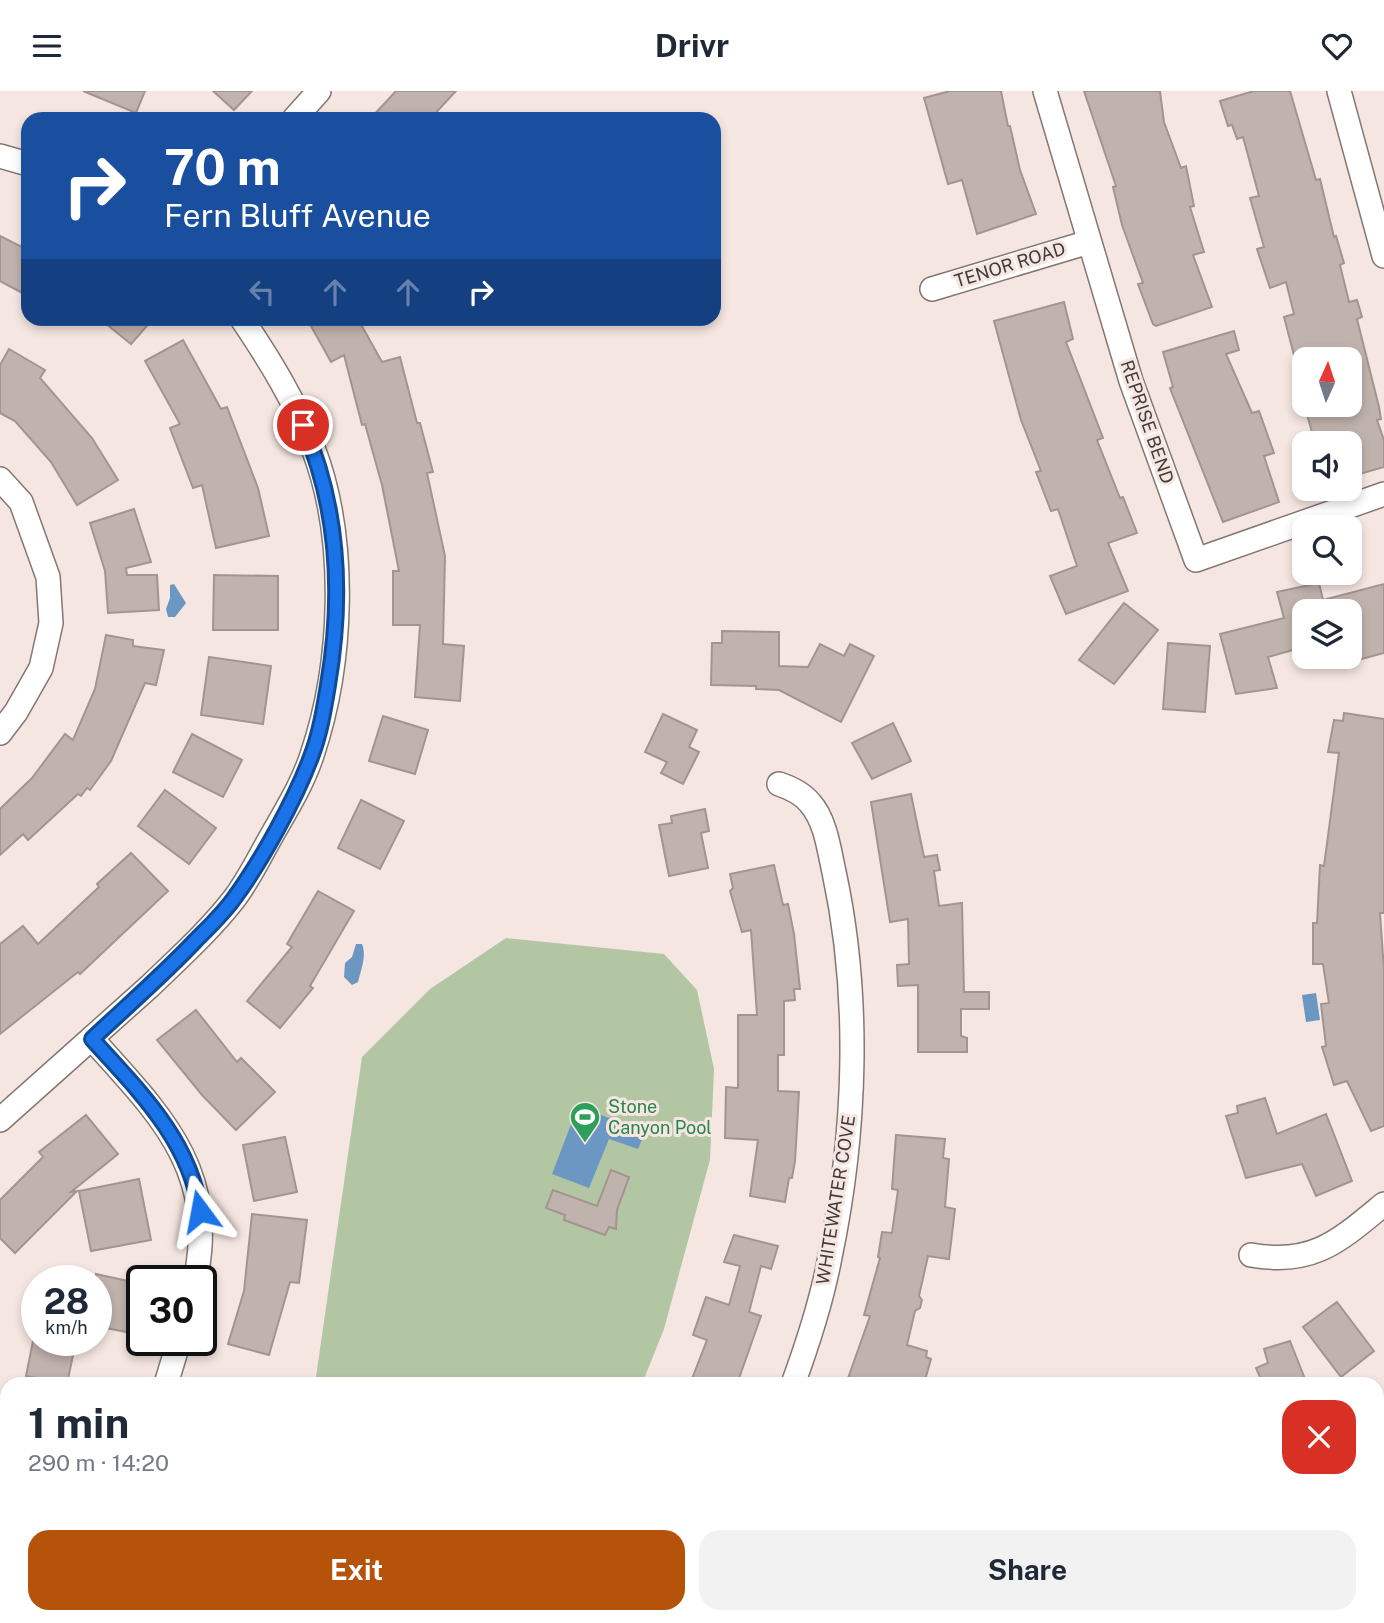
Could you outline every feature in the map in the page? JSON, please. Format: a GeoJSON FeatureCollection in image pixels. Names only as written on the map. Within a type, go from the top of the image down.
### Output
{"type":"FeatureCollection","features":[{"type":"Feature","properties":{"kind":"street"},"geometry":{"type":"LineString","coordinates":[[300,112],[319,91]]}},
{"type":"Feature","properties":{"kind":"street","name":"REPRISE BEND"},"geometry":{"type":"LineString","coordinates":[[1045,91],[1131,381],[1196,561],[1384,494]]}},
{"type":"Feature","properties":{"kind":"street"},"geometry":{"type":"LineString","coordinates":[[1339,91],[1384,256]]}},
{"type":"Feature","properties":{"kind":"street"},"geometry":{"type":"LineString","coordinates":[[0,156],[21,162]]}},
{"type":"Feature","properties":{"kind":"street","name":"TENOR ROAD"},"geometry":{"type":"LineString","coordinates":[[932,289],[1089,242]]}},
{"type":"Feature","properties":{"kind":"street"},"geometry":{"type":"LineString","coordinates":[[0,1120],[177,960],[235,898],[299,786],[312,756],[334,653],[338,604],[329,502],[314,450],[293,400],[246,326]]}},
{"type":"Feature","properties":{"kind":"street"},"geometry":{"type":"LineString","coordinates":[[0,479],[21,502],[48,577],[51,623],[41,668],[16,712],[0,733]]}},
{"type":"Feature","properties":{"kind":"street","name":"WHITEWATER COVE"},"geometry":{"type":"LineString","coordinates":[[779,784],[796,790],[810,803],[821,820],[841,912],[848,971],[851,1041],[850,1110],[845,1165],[831,1255],[816,1314],[795,1377]]}},
{"type":"Feature","properties":{"kind":"street"},"geometry":{"type":"LineString","coordinates":[[92,1039],[145,1098],[175,1138],[189,1166],[198,1196],[202,1226],[199,1265]]}},
{"type":"Feature","properties":{"kind":"street"},"geometry":{"type":"LineString","coordinates":[[1251,1255],[1273,1259],[1311,1254],[1339,1241],[1384,1204]]}},
{"type":"Feature","properties":{"kind":"street"},"geometry":{"type":"LineString","coordinates":[[168,1377],[174,1356]]}},
{"type":"Feature","properties":{"kind":"green space"},"geometry":{"type":"Polygon","coordinates":[[[506,938],[664,954],[697,990],[714,1069],[710,1160],[664,1329],[645,1377],[316,1377],[362,1057],[430,989],[506,938]]]}},
{"type":"Feature","properties":{"kind":"water"},"geometry":{"type":"Polygon","coordinates":[[[174,584],[186,603],[175,617],[168,617],[166,609],[170,598],[170,585],[174,584]]]}},
{"type":"Feature","properties":{"kind":"water"},"geometry":{"type":"Polygon","coordinates":[[[356,944],[362,944],[364,958],[358,982],[352,985],[344,977],[345,963],[352,957],[356,944]]]}},
{"type":"Feature","properties":{"kind":"water"},"geometry":{"type":"Polygon","coordinates":[[[1316,993],[1320,1020],[1306,1022],[1302,995],[1316,993]]]}},
{"type":"Feature","properties":{"kind":"water","name":"Stone Canyon Pool"},"geometry":{"type":"Polygon","coordinates":[[[578,1106],[645,1132],[638,1149],[609,1139],[589,1188],[552,1174],[578,1106]]]}},
{"type":"Feature","properties":{"kind":"building"},"geometry":{"type":"Polygon","coordinates":[[[83,91],[145,91],[136,112],[83,91]]]}},
{"type":"Feature","properties":{"kind":"building"},"geometry":{"type":"Polygon","coordinates":[[[213,91],[252,91],[234,110],[213,91]]]}},
{"type":"Feature","properties":{"kind":"building"},"geometry":{"type":"Polygon","coordinates":[[[396,91],[456,91],[436,112],[376,112],[396,91]]]}},
{"type":"Feature","properties":{"kind":"building"},"geometry":{"type":"Polygon","coordinates":[[[950,91],[1001,91],[1020,170],[1036,214],[977,234],[962,180],[948,184],[924,98],[950,91]]]}},
{"type":"Feature","properties":{"kind":"building"},"geometry":{"type":"Polygon","coordinates":[[[1084,91],[1160,91],[1164,122],[1181,168],[1186,166],[1194,206],[1190,207],[1204,252],[1193,255],[1212,307],[1156,326],[1153,324],[1138,284],[1143,283],[1122,225],[1113,187],[1116,186],[1084,91]]]}},
{"type":"Feature","properties":{"kind":"building"},"geometry":{"type":"Polygon","coordinates":[[[1254,91],[1290,91],[1316,180],[1320,179],[1334,237],[1336,236],[1344,263],[1340,265],[1349,302],[1357,300],[1362,317],[1357,319],[1379,407],[1381,419],[1377,420],[1384,440],[1384,467],[1362,473],[1362,431],[1312,431],[1308,417],[1362,417],[1362,347],[1292,348],[1284,317],[1294,314],[1286,282],[1270,288],[1257,249],[1264,247],[1250,198],[1259,196],[1243,137],[1237,139],[1232,125],[1228,126],[1220,101],[1254,91]]]}},
{"type":"Feature","properties":{"kind":"building"},"geometry":{"type":"Polygon","coordinates":[[[0,236],[21,246],[21,292],[0,281],[0,236]]]}},
{"type":"Feature","properties":{"kind":"building"},"geometry":{"type":"Polygon","coordinates":[[[1064,302],[1073,339],[1066,342],[1103,438],[1097,440],[1137,533],[1108,543],[1128,591],[1066,614],[1050,576],[1077,566],[1058,509],[1051,511],[1036,472],[1041,471],[1021,420],[994,321],[1064,302]]]}},
{"type":"Feature","properties":{"kind":"building"},"geometry":{"type":"Polygon","coordinates":[[[109,326],[147,326],[131,344],[109,326]]]}},
{"type":"Feature","properties":{"kind":"building"},"geometry":{"type":"Polygon","coordinates":[[[311,326],[362,326],[382,362],[400,357],[433,472],[427,473],[445,556],[443,644],[464,646],[460,701],[415,697],[420,625],[393,625],[393,571],[399,571],[382,485],[365,424],[362,425],[344,355],[331,362],[311,326]]]}},
{"type":"Feature","properties":{"kind":"building"},"geometry":{"type":"Polygon","coordinates":[[[1234,331],[1239,350],[1226,354],[1252,413],[1259,411],[1274,453],[1264,456],[1279,502],[1223,522],[1170,388],[1173,387],[1163,352],[1234,331]]]}},
{"type":"Feature","properties":{"kind":"building"},"geometry":{"type":"Polygon","coordinates":[[[183,340],[221,409],[227,407],[258,488],[269,536],[216,548],[202,485],[193,488],[170,428],[180,424],[145,361],[183,340]]]}},
{"type":"Feature","properties":{"kind":"building"},"geometry":{"type":"Polygon","coordinates":[[[9,349],[45,370],[40,378],[92,438],[118,480],[77,505],[51,462],[15,421],[0,413],[0,365],[9,349]]]}},
{"type":"Feature","properties":{"kind":"building"},"geometry":{"type":"Polygon","coordinates":[[[134,509],[151,562],[126,568],[127,575],[157,575],[159,610],[108,613],[105,571],[90,523],[134,509]]]}},
{"type":"Feature","properties":{"kind":"building"},"geometry":{"type":"Polygon","coordinates":[[[214,575],[278,576],[278,630],[213,630],[214,575]]]}},
{"type":"Feature","properties":{"kind":"building"},"geometry":{"type":"Polygon","coordinates":[[[1384,584],[1384,653],[1362,659],[1362,599],[1327,599],[1384,584]]]}},
{"type":"Feature","properties":{"kind":"building"},"geometry":{"type":"Polygon","coordinates":[[[1319,585],[1323,599],[1292,599],[1292,650],[1268,657],[1277,688],[1236,694],[1220,634],[1284,618],[1277,592],[1319,585]]]}},
{"type":"Feature","properties":{"kind":"building"},"geometry":{"type":"Polygon","coordinates":[[[1124,603],[1158,630],[1114,684],[1079,660],[1124,603]]]}},
{"type":"Feature","properties":{"kind":"building"},"geometry":{"type":"Polygon","coordinates":[[[722,631],[779,632],[779,666],[808,667],[820,644],[844,656],[850,644],[874,656],[841,722],[779,690],[756,689],[756,686],[711,685],[712,643],[722,643],[722,631]]]}},
{"type":"Feature","properties":{"kind":"building"},"geometry":{"type":"Polygon","coordinates":[[[106,635],[133,640],[133,646],[164,650],[156,685],[145,683],[111,761],[90,790],[87,788],[81,796],[78,794],[28,840],[23,834],[0,855],[0,809],[32,778],[65,734],[73,740],[95,689],[106,635]]]}},
{"type":"Feature","properties":{"kind":"building"},"geometry":{"type":"Polygon","coordinates":[[[1168,643],[1210,646],[1205,712],[1163,709],[1168,643]]]}},
{"type":"Feature","properties":{"kind":"building"},"geometry":{"type":"Polygon","coordinates":[[[209,657],[271,666],[263,724],[201,715],[209,657]]]}},
{"type":"Feature","properties":{"kind":"building"},"geometry":{"type":"Polygon","coordinates":[[[1344,713],[1384,719],[1384,913],[1380,913],[1384,970],[1384,1126],[1371,1131],[1347,1081],[1334,1085],[1322,1047],[1326,1046],[1321,1004],[1329,1003],[1323,964],[1313,964],[1313,923],[1317,923],[1320,865],[1324,866],[1339,753],[1328,752],[1334,720],[1343,721],[1344,713]]]}},
{"type":"Feature","properties":{"kind":"building"},"geometry":{"type":"Polygon","coordinates":[[[663,714],[697,730],[689,747],[699,752],[683,784],[661,773],[667,762],[645,752],[663,714]]]}},
{"type":"Feature","properties":{"kind":"building"},"geometry":{"type":"Polygon","coordinates":[[[383,716],[428,730],[415,774],[369,761],[383,716]]]}},
{"type":"Feature","properties":{"kind":"building"},"geometry":{"type":"Polygon","coordinates":[[[893,723],[911,761],[872,779],[852,743],[893,723]]]}},
{"type":"Feature","properties":{"kind":"building"},"geometry":{"type":"Polygon","coordinates":[[[192,734],[242,760],[223,797],[173,772],[192,734]]]}},
{"type":"Feature","properties":{"kind":"building"},"geometry":{"type":"Polygon","coordinates":[[[165,790],[216,828],[189,864],[138,826],[165,790]]]}},
{"type":"Feature","properties":{"kind":"building"},"geometry":{"type":"Polygon","coordinates":[[[911,794],[924,857],[937,855],[940,870],[934,871],[939,906],[962,903],[964,992],[989,992],[989,1009],[961,1009],[961,1036],[967,1038],[967,1052],[918,1052],[918,985],[898,986],[897,965],[909,964],[908,919],[890,922],[871,802],[911,794]]]}},
{"type":"Feature","properties":{"kind":"building"},"geometry":{"type":"Polygon","coordinates":[[[361,800],[404,821],[380,869],[338,848],[361,800]]]}},
{"type":"Feature","properties":{"kind":"building"},"geometry":{"type":"Polygon","coordinates":[[[705,809],[709,831],[701,833],[708,868],[669,876],[659,825],[672,823],[671,816],[705,809]]]}},
{"type":"Feature","properties":{"kind":"building"},"geometry":{"type":"Polygon","coordinates":[[[131,853],[168,891],[80,974],[78,972],[0,1034],[0,944],[23,926],[38,944],[131,853]]]}},
{"type":"Feature","properties":{"kind":"building"},"geometry":{"type":"Polygon","coordinates":[[[774,865],[783,905],[788,904],[800,989],[794,989],[795,1000],[784,1001],[784,1055],[778,1055],[778,1091],[799,1092],[795,1161],[785,1202],[750,1196],[758,1140],[725,1138],[726,1087],[738,1088],[738,1015],[757,1015],[751,930],[742,932],[730,891],[733,888],[730,874],[774,865]]]}},
{"type":"Feature","properties":{"kind":"building"},"geometry":{"type":"Polygon","coordinates":[[[318,891],[354,911],[310,986],[313,988],[280,1028],[247,1001],[292,947],[287,944],[318,891]]]}},
{"type":"Feature","properties":{"kind":"building"},"geometry":{"type":"Polygon","coordinates":[[[196,1010],[237,1062],[241,1058],[275,1092],[236,1130],[202,1095],[157,1040],[196,1010]]]}},
{"type":"Feature","properties":{"kind":"building"},"geometry":{"type":"Polygon","coordinates":[[[1265,1098],[1277,1134],[1326,1114],[1352,1181],[1316,1196],[1302,1164],[1246,1178],[1226,1116],[1238,1113],[1237,1106],[1265,1098]]]}},
{"type":"Feature","properties":{"kind":"building"},"geometry":{"type":"Polygon","coordinates":[[[86,1115],[118,1154],[71,1192],[77,1191],[15,1253],[0,1238],[0,1200],[43,1157],[39,1152],[86,1115]]]}},
{"type":"Feature","properties":{"kind":"building"},"geometry":{"type":"Polygon","coordinates":[[[896,1135],[945,1139],[943,1158],[949,1159],[945,1207],[955,1209],[949,1259],[928,1256],[919,1296],[922,1300],[920,1308],[915,1311],[907,1345],[927,1351],[926,1357],[931,1359],[926,1377],[848,1377],[870,1316],[864,1315],[880,1258],[882,1232],[892,1233],[898,1190],[892,1189],[896,1135]]]}},
{"type":"Feature","properties":{"kind":"building"},"geometry":{"type":"Polygon","coordinates":[[[285,1137],[297,1192],[254,1201],[243,1145],[285,1137]]]}},
{"type":"Feature","properties":{"kind":"building"},"geometry":{"type":"Polygon","coordinates":[[[611,1170],[629,1177],[617,1210],[616,1229],[609,1227],[605,1235],[564,1220],[565,1215],[546,1208],[553,1190],[597,1206],[611,1170]]]}},
{"type":"Feature","properties":{"kind":"building"},"geometry":{"type":"Polygon","coordinates":[[[139,1179],[151,1240],[91,1251],[79,1191],[139,1179]]]}},
{"type":"Feature","properties":{"kind":"building"},"geometry":{"type":"Polygon","coordinates":[[[252,1214],[307,1220],[299,1283],[290,1282],[269,1355],[228,1344],[244,1291],[252,1214]]]}},
{"type":"Feature","properties":{"kind":"building"},"geometry":{"type":"Polygon","coordinates":[[[734,1235],[778,1246],[771,1269],[761,1266],[749,1312],[761,1316],[739,1377],[693,1377],[707,1340],[693,1335],[706,1297],[729,1305],[740,1266],[724,1262],[734,1235]]]}},
{"type":"Feature","properties":{"kind":"building"},"geometry":{"type":"Polygon","coordinates":[[[112,1277],[126,1281],[126,1332],[112,1329],[112,1277]]]}},
{"type":"Feature","properties":{"kind":"building"},"geometry":{"type":"Polygon","coordinates":[[[1337,1302],[1374,1351],[1341,1377],[1303,1327],[1337,1302]]]}},
{"type":"Feature","properties":{"kind":"building"},"geometry":{"type":"Polygon","coordinates":[[[1290,1341],[1304,1377],[1260,1377],[1256,1368],[1268,1363],[1264,1349],[1290,1341]]]}},
{"type":"Feature","properties":{"kind":"building"},"geometry":{"type":"Polygon","coordinates":[[[30,1356],[73,1356],[68,1377],[26,1376],[30,1356]]]}},
{"type":"Feature","properties":{"kind":"place","name":"Stone Canyon Pool"},"geometry":{"type":"Point","coordinates":[585,1144]}},
{"type":"Feature","properties":{"kind":"route"},"geometry":{"type":"LineString","coordinates":[[200,1211],[189,1166],[175,1138],[145,1098],[92,1039],[177,960],[235,898],[299,786],[312,756],[327,694],[338,604],[329,502],[314,450],[303,425]]}}]}
